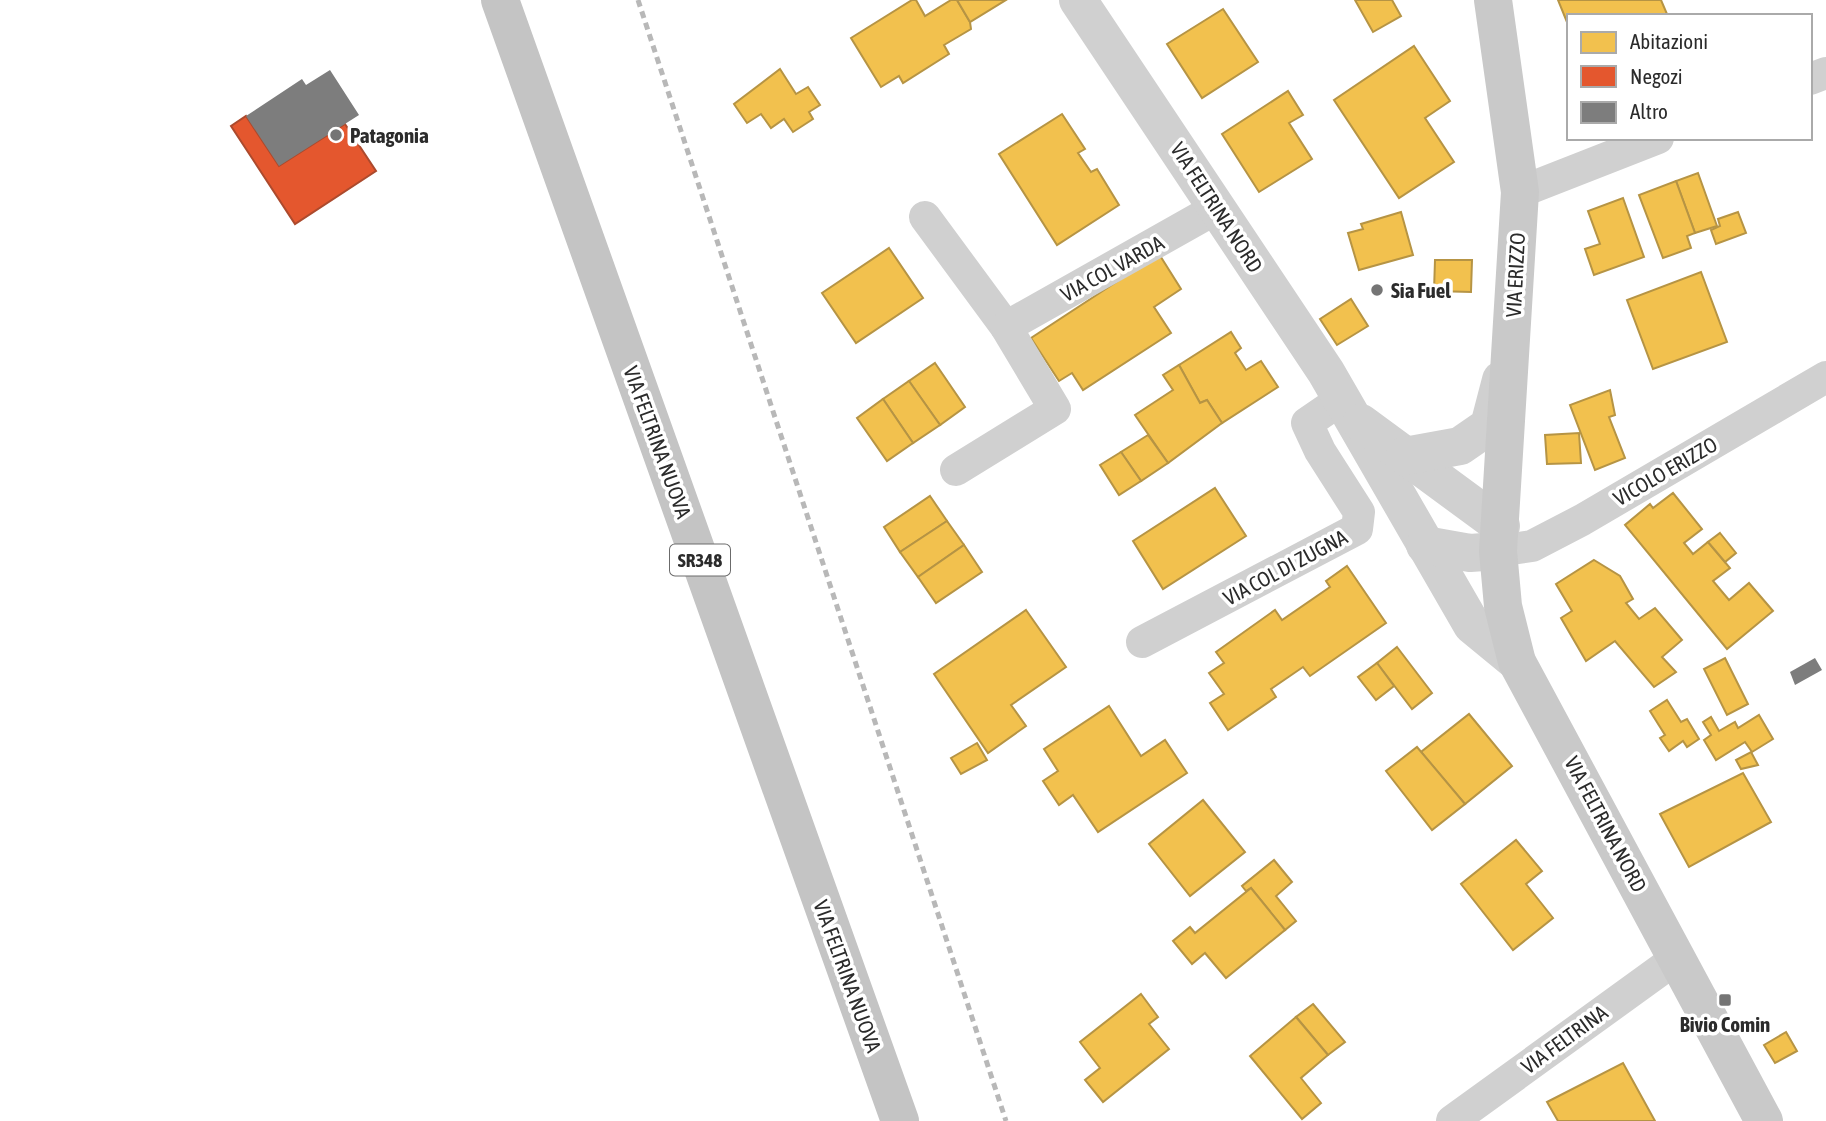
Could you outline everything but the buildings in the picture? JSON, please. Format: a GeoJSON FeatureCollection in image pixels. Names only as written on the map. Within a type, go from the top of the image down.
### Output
{"type":"FeatureCollection","features":[{"type":"Feature","properties":{"kind":"main road","name":"VIA FELTRINA NUOVA"},"geometry":{"type":"LineString","coordinates":[[500,0],[900,1121]]}},
{"type":"Feature","properties":{"kind":"main road","name":"VIA ERIZZO"},"geometry":{"type":"LineString","coordinates":[[1493,0],[1520,192],[1499,538],[1503,606],[1517,662]]}},
{"type":"Feature","properties":{"kind":"main road","name":"VIA FELTRINA NORD"},"geometry":{"type":"LineString","coordinates":[[1517,662],[1764,1121]]}},
{"type":"Feature","properties":{"kind":"street","name":"VIA FELTRINA NORD"},"geometry":{"type":"LineString","coordinates":[[1078,0],[1347,408],[1472,625],[1517,662]]}},
{"type":"Feature","properties":{"kind":"street"},"geometry":{"type":"LineString","coordinates":[[1520,192],[1653,140]]}},
{"type":"Feature","properties":{"kind":"street","name":"VIA COL VARDA"},"geometry":{"type":"LineString","coordinates":[[1006,327],[1217,208]]}},
{"type":"Feature","properties":{"kind":"street"},"geometry":{"type":"LineString","coordinates":[[925,218],[1006,327],[1055,409],[956,470]]}},
{"type":"Feature","properties":{"kind":"street"},"geometry":{"type":"LineString","coordinates":[[1405,456],[1460,446],[1489,426],[1510,346]]}},
{"type":"Feature","properties":{"kind":"street","name":"VICOLO ERIZZO"},"geometry":{"type":"LineString","coordinates":[[1499,538],[1532,546],[1582,520],[1826,377]]}},
{"type":"Feature","properties":{"kind":"street","name":"VIA FELTRINA NORD"},"geometry":{"type":"LineString","coordinates":[[1347,408],[1499,538]]}},
{"type":"Feature","properties":{"kind":"street","name":"VIA COL DI ZUGNA"},"geometry":{"type":"LineString","coordinates":[[1143,642],[1357,530],[1359,512],[1320,451],[1307,423],[1347,408]]}},
{"type":"Feature","properties":{"kind":"street"},"geometry":{"type":"LineString","coordinates":[[1425,545],[1470,553],[1499,538]]}},
{"type":"Feature","properties":{"kind":"street","name":"VIA FELTRINA"},"geometry":{"type":"LineString","coordinates":[[1452,1121],[1676,958]]}},
{"type":"Feature","properties":{"kind":"railway"},"geometry":{"type":"LineString","coordinates":[[638,0],[1006,1121]]}},
{"type":"Feature","properties":{"kind":"place","name":"Patagonia"},"geometry":{"type":"Point","coordinates":[336,135]}},
{"type":"Feature","properties":{"kind":"place","name":"Sia Fuel"},"geometry":{"type":"Point","coordinates":[1377,290]}},
{"type":"Feature","properties":{"kind":"place","name":"Bivio Comin"},"geometry":{"type":"Point","coordinates":[1725,1000]}}]}
